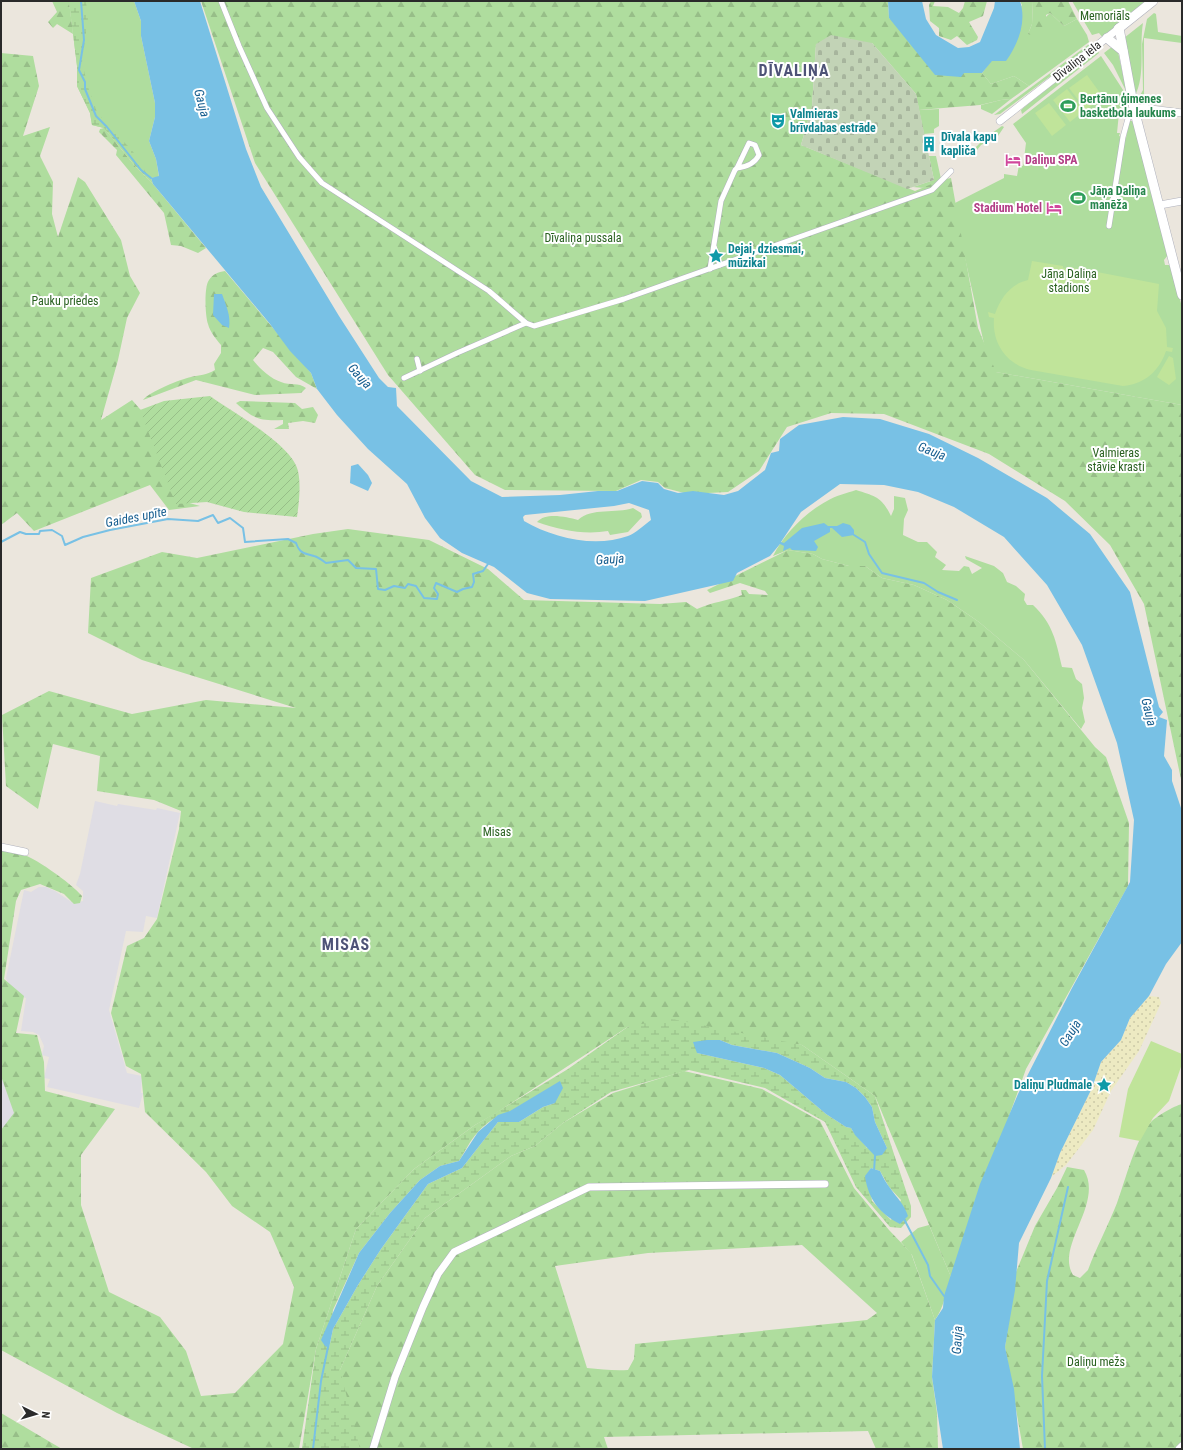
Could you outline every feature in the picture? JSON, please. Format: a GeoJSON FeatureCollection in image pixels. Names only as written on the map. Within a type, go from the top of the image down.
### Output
{"type":"FeatureCollection","features":[{"type":"Feature","properties":{"kind":"street"},"geometry":{"type":"LineString","coordinates":[[221,1],[239,46],[267,108],[299,157],[322,183],[489,291],[526,323],[534,326],[598,308],[932,190],[951,171]]}},
{"type":"Feature","properties":{"kind":"street","name":"Dīvaliņa iela"},"geometry":{"type":"LineString","coordinates":[[1000,120],[1153,1]]}},
{"type":"Feature","properties":{"kind":"street"},"geometry":{"type":"LineString","coordinates":[[1118,29],[1134,109],[1160,205],[1179,267],[1182,295]]}},
{"type":"Feature","properties":{"kind":"street"},"geometry":{"type":"LineString","coordinates":[[1107,38],[1123,52]]}},
{"type":"Feature","properties":{"kind":"street"},"geometry":{"type":"LineString","coordinates":[[1108,226],[1129,115],[1134,109],[1143,108],[1182,113]]}},
{"type":"Feature","properties":{"kind":"street"},"geometry":{"type":"LineString","coordinates":[[710,269],[721,201],[749,143],[755,145],[759,155],[757,159],[752,163],[737,168]]}},
{"type":"Feature","properties":{"kind":"street"},"geometry":{"type":"LineString","coordinates":[[1160,205],[1182,201]]}},
{"type":"Feature","properties":{"kind":"street"},"geometry":{"type":"LineString","coordinates":[[713,245],[720,265]]}},
{"type":"Feature","properties":{"kind":"street"},"geometry":{"type":"LineString","coordinates":[[404,378],[526,323]]}},
{"type":"Feature","properties":{"kind":"street"},"geometry":{"type":"LineString","coordinates":[[417,359],[420,371]]}},
{"type":"Feature","properties":{"kind":"street"},"geometry":{"type":"LineString","coordinates":[[1,847],[25,852]]}},
{"type":"Feature","properties":{"kind":"street"},"geometry":{"type":"LineString","coordinates":[[373,1449],[395,1376],[423,1306],[438,1274],[454,1252],[589,1187],[825,1184]]}},
{"type":"Feature","properties":{"kind":"street"},"geometry":{"type":"LineString","coordinates":[[1179,1449],[1182,1446]]}},
{"type":"Feature","properties":{"kind":"shaded area"},"geometry":{"type":"Polygon","coordinates":[[[95,801],[117,806],[118,804],[156,810],[157,808],[180,813],[157,918],[146,916],[143,932],[126,931],[109,1010],[127,1073],[142,1076],[141,1093],[143,1093],[139,1108],[47,1087],[50,1079],[44,1078],[49,1057],[42,1055],[44,1046],[39,1035],[33,1032],[21,1031],[26,998],[12,994],[6,978],[24,890],[31,892],[39,887],[46,887],[73,903],[83,901],[83,891],[76,885],[80,874],[95,801]]]}},
{"type":"Feature","properties":{"kind":"shaded area"},"geometry":{"type":"Polygon","coordinates":[[[1,1075],[15,1113],[1,1130],[1,1075]]]}},
{"type":"Feature","properties":{"kind":"green space"},"geometry":{"type":"Polygon","coordinates":[[[52,1],[69,1],[73,34],[57,24],[53,28],[48,22],[57,12],[52,1]]]}},
{"type":"Feature","properties":{"kind":"green space"},"geometry":{"type":"Polygon","coordinates":[[[69,1],[134,1],[141,21],[141,36],[155,103],[155,117],[149,141],[156,159],[159,177],[151,178],[153,184],[104,128],[92,125],[90,113],[77,86],[77,66],[69,1]]]}},
{"type":"Feature","properties":{"kind":"green space"},"geometry":{"type":"Polygon","coordinates":[[[69,1],[86,1],[88,18],[82,62],[88,87],[97,112],[109,127],[132,150],[153,184],[135,166],[104,128],[92,125],[90,113],[77,86],[77,66],[69,1]]]}},
{"type":"Feature","properties":{"kind":"green space","name":"Dīvaliņa pussala"},"geometry":{"type":"Polygon","coordinates":[[[201,1],[888,1],[889,18],[964,73],[982,73],[991,84],[1014,76],[1029,86],[1011,99],[980,105],[919,110],[916,94],[872,43],[816,44],[812,106],[801,145],[915,191],[941,180],[951,178],[978,328],[996,372],[1182,405],[1182,784],[1144,604],[1110,545],[1065,501],[989,454],[884,414],[831,413],[787,427],[759,471],[728,492],[688,494],[665,488],[658,482],[641,480],[616,491],[505,490],[475,475],[388,375],[255,163],[201,1]]]}},
{"type":"Feature","properties":{"kind":"green space"},"geometry":{"type":"Polygon","coordinates":[[[931,1],[935,1],[933,6],[948,7],[959,13],[963,8],[965,1],[987,1],[983,16],[969,22],[978,37],[977,40],[967,45],[957,36],[951,40],[939,36],[939,28],[930,21],[929,5],[931,1]]]}},
{"type":"Feature","properties":{"kind":"green space"},"geometry":{"type":"Polygon","coordinates":[[[1020,1],[1033,1],[1032,24],[1028,34],[1050,13],[1064,26],[1077,19],[1087,35],[1089,42],[1029,86],[1014,76],[991,84],[982,73],[991,61],[1022,5],[1020,1]]]}},
{"type":"Feature","properties":{"kind":"green space"},"geometry":{"type":"Polygon","coordinates":[[[1033,1],[1068,1],[1077,19],[1064,26],[1050,13],[1046,15],[1046,40],[1028,34],[1032,24],[1033,1]]]}},
{"type":"Feature","properties":{"kind":"green space","name":"Memoriāls"},"geometry":{"type":"Polygon","coordinates":[[[1072,1],[1148,1],[1103,38],[1099,33],[1092,35],[1072,1]]]}},
{"type":"Feature","properties":{"kind":"green space"},"geometry":{"type":"Polygon","coordinates":[[[1154,13],[1156,14],[1158,32],[1182,36],[1182,43],[1144,38],[1144,98],[1158,100],[1155,105],[1142,103],[1138,99],[1143,90],[1142,44],[1147,19],[1154,13]]]}},
{"type":"Feature","properties":{"kind":"green space"},"geometry":{"type":"Polygon","coordinates":[[[1143,23],[1141,70],[1135,96],[1124,38],[1143,23]]]}},
{"type":"Feature","properties":{"kind":"green space"},"geometry":{"type":"Polygon","coordinates":[[[831,35],[872,43],[916,94],[934,180],[907,189],[801,145],[812,106],[816,44],[831,35]]]}},
{"type":"Feature","properties":{"kind":"green space"},"geometry":{"type":"Polygon","coordinates":[[[1092,42],[1092,45],[1000,114],[994,115],[1092,42]]]}},
{"type":"Feature","properties":{"kind":"green space"},"geometry":{"type":"Polygon","coordinates":[[[1113,46],[1118,52],[1127,93],[1113,65],[1104,53],[1113,46]]]}},
{"type":"Feature","properties":{"kind":"green space"},"geometry":{"type":"Polygon","coordinates":[[[1097,50],[1099,53],[1022,114],[1021,110],[1028,104],[1097,50]]]}},
{"type":"Feature","properties":{"kind":"green space","name":"Pauku priedes"},"geometry":{"type":"Polygon","coordinates":[[[1,53],[33,56],[39,86],[23,136],[50,127],[40,156],[53,182],[52,214],[58,237],[78,177],[85,182],[121,240],[130,276],[140,293],[127,318],[118,360],[101,420],[132,400],[181,456],[179,500],[200,506],[169,510],[150,485],[34,531],[17,513],[1,525],[1,53]]]}},
{"type":"Feature","properties":{"kind":"green space","name":"Jāņa Daliņa stadions"},"geometry":{"type":"Polygon","coordinates":[[[1101,56],[1125,93],[1121,113],[1119,113],[1117,133],[1120,133],[1119,136],[1126,138],[1129,121],[1133,121],[1168,255],[1164,260],[1165,265],[1169,265],[1171,268],[1182,307],[1182,405],[990,371],[953,204],[1004,178],[1004,174],[1017,176],[1019,165],[1023,166],[1026,143],[1013,124],[1101,56]]]}},
{"type":"Feature","properties":{"kind":"green space"},"geometry":{"type":"Polygon","coordinates":[[[1087,75],[1103,97],[1086,110],[1069,88],[1087,75]]]}},
{"type":"Feature","properties":{"kind":"green space","name":"Bertānu ģimenes basketbola laukums"},"geometry":{"type":"Polygon","coordinates":[[[1067,89],[1084,111],[1070,122],[1053,100],[1067,89]]]}},
{"type":"Feature","properties":{"kind":"green space"},"geometry":{"type":"Polygon","coordinates":[[[1011,99],[992,114],[981,109],[981,105],[1011,99]]]}},
{"type":"Feature","properties":{"kind":"green space"},"geometry":{"type":"Polygon","coordinates":[[[1049,103],[1066,125],[1052,136],[1035,113],[1049,103]]]}},
{"type":"Feature","properties":{"kind":"green space"},"geometry":{"type":"Polygon","coordinates":[[[939,109],[939,126],[934,129],[934,133],[924,134],[919,110],[939,109]]]}},
{"type":"Feature","properties":{"kind":"green space"},"geometry":{"type":"Polygon","coordinates":[[[1002,126],[1004,127],[998,136],[981,145],[973,155],[969,154],[985,138],[1002,126]]]}},
{"type":"Feature","properties":{"kind":"green space"},"geometry":{"type":"Polygon","coordinates":[[[104,128],[206,248],[198,253],[181,246],[171,245],[164,213],[116,155],[117,150],[99,132],[100,129],[104,128]]]}},
{"type":"Feature","properties":{"kind":"green space"},"geometry":{"type":"Polygon","coordinates":[[[929,156],[936,156],[941,179],[939,183],[933,187],[913,187],[934,180],[929,156]]]}},
{"type":"Feature","properties":{"kind":"green space"},"geometry":{"type":"Polygon","coordinates":[[[1032,261],[1063,266],[1063,268],[1068,269],[1069,267],[1083,270],[1083,272],[1096,274],[1097,272],[1159,284],[1157,311],[1166,328],[1167,347],[1173,348],[1172,352],[1166,351],[1159,365],[1150,375],[1131,385],[1123,386],[1031,370],[1014,363],[1002,351],[998,344],[995,336],[994,318],[989,317],[988,312],[995,314],[1000,302],[1007,292],[1022,282],[1028,280],[1032,261]]]}},
{"type":"Feature","properties":{"kind":"green space"},"geometry":{"type":"Polygon","coordinates":[[[225,271],[311,373],[317,389],[296,377],[273,352],[263,348],[253,360],[266,373],[277,381],[300,385],[306,388],[301,393],[255,395],[196,380],[143,400],[152,393],[173,383],[215,370],[214,364],[221,353],[221,345],[215,338],[208,324],[206,288],[207,283],[212,276],[225,271]]]}},
{"type":"Feature","properties":{"kind":"green space"},"geometry":{"type":"Polygon","coordinates":[[[1169,356],[1173,358],[1176,379],[1169,385],[1157,377],[1169,356]]]}},
{"type":"Feature","properties":{"kind":"green space"},"geometry":{"type":"Polygon","coordinates":[[[210,396],[274,440],[294,461],[298,471],[299,482],[297,517],[244,512],[207,502],[176,504],[140,410],[164,401],[210,396]]]}},
{"type":"Feature","properties":{"kind":"green space"},"geometry":{"type":"Polygon","coordinates":[[[240,401],[295,403],[302,409],[313,407],[318,415],[315,423],[303,421],[288,423],[289,429],[274,429],[283,424],[283,420],[268,420],[252,416],[236,403],[240,401]]]}},
{"type":"Feature","properties":{"kind":"green space"},"geometry":{"type":"Polygon","coordinates":[[[856,490],[877,498],[888,510],[891,516],[894,509],[894,496],[905,498],[908,510],[904,519],[903,535],[918,542],[927,542],[937,552],[935,557],[946,565],[942,570],[959,571],[964,566],[969,567],[972,574],[982,568],[966,559],[965,556],[994,566],[1003,573],[1007,582],[1016,586],[1025,594],[1024,600],[1027,605],[1033,605],[1040,612],[1053,633],[1062,667],[1072,668],[1076,679],[1082,684],[1084,698],[1082,708],[1085,722],[1081,729],[1024,660],[979,622],[947,600],[914,585],[882,578],[865,566],[849,566],[822,559],[813,554],[788,550],[773,556],[789,532],[811,511],[830,499],[856,490]]]}},
{"type":"Feature","properties":{"kind":"green space"},"geometry":{"type":"Polygon","coordinates":[[[633,508],[641,513],[642,517],[628,532],[610,535],[608,531],[572,531],[537,522],[551,516],[578,520],[590,513],[633,508]]]}},
{"type":"Feature","properties":{"kind":"green space","name":"Misas"},"geometry":{"type":"Polygon","coordinates":[[[348,529],[429,540],[488,569],[524,600],[660,604],[686,602],[697,609],[742,595],[741,590],[746,590],[749,594],[768,595],[765,591],[740,583],[710,593],[707,590],[788,550],[813,554],[822,559],[849,566],[865,566],[882,578],[914,585],[947,600],[979,622],[1024,660],[1095,747],[1106,757],[1129,823],[1128,886],[1026,1069],[951,1277],[875,1096],[802,1045],[629,1026],[496,1113],[475,1125],[414,1169],[356,1229],[316,1349],[299,1449],[194,1449],[117,1413],[1,1350],[1,1130],[14,1113],[1,1076],[1,851],[17,852],[42,864],[61,877],[82,896],[80,903],[74,904],[64,894],[40,884],[21,890],[16,901],[4,979],[24,996],[16,1033],[37,1035],[44,1062],[45,1091],[115,1109],[81,1155],[81,1205],[109,1292],[160,1317],[186,1351],[201,1396],[235,1393],[283,1344],[294,1287],[270,1232],[232,1206],[206,1172],[145,1112],[141,1074],[126,1066],[111,1013],[127,946],[144,938],[157,919],[179,829],[181,811],[154,800],[97,791],[100,756],[53,744],[38,809],[6,786],[2,715],[49,691],[132,714],[206,700],[296,708],[142,660],[88,633],[91,578],[162,552],[197,558],[313,534],[348,529]]]}},
{"type":"Feature","properties":{"kind":"green space"},"geometry":{"type":"Polygon","coordinates":[[[672,1019],[802,1045],[875,1096],[911,1206],[911,1217],[901,1228],[890,1227],[856,1187],[825,1122],[765,1088],[689,1070],[611,1092],[563,1123],[535,1146],[511,1156],[425,1218],[377,1286],[340,1370],[360,1449],[302,1449],[316,1349],[356,1229],[414,1169],[475,1125],[568,1069],[629,1026],[672,1019]],[[720,1040],[697,1053],[764,1068],[780,1075],[826,1114],[846,1127],[851,1128],[867,1148],[887,1148],[875,1122],[872,1107],[856,1088],[846,1082],[825,1078],[810,1068],[777,1053],[732,1045],[720,1040]],[[555,1103],[524,1108],[504,1114],[486,1124],[472,1139],[459,1161],[440,1166],[420,1180],[390,1213],[359,1253],[333,1310],[329,1348],[333,1329],[358,1285],[381,1249],[428,1184],[462,1168],[498,1122],[519,1122],[543,1107],[555,1103]],[[871,1168],[868,1173],[872,1201],[891,1220],[901,1200],[889,1187],[880,1171],[871,1168]]]}},
{"type":"Feature","properties":{"kind":"green space"},"geometry":{"type":"Polygon","coordinates":[[[1151,1041],[1182,1054],[1182,1064],[1169,1101],[1153,1118],[1140,1141],[1119,1137],[1128,1089],[1151,1041]]]}},
{"type":"Feature","properties":{"kind":"green space"},"geometry":{"type":"Polygon","coordinates":[[[684,1071],[762,1089],[820,1121],[854,1188],[889,1230],[911,1253],[935,1320],[932,1377],[937,1413],[938,1449],[876,1449],[868,1431],[604,1437],[608,1449],[324,1449],[340,1370],[377,1286],[425,1218],[511,1156],[535,1146],[563,1123],[613,1093],[684,1071]],[[802,1245],[648,1253],[555,1266],[587,1368],[628,1370],[634,1359],[635,1344],[867,1320],[877,1313],[802,1245]]]}},
{"type":"Feature","properties":{"kind":"green space","name":"Daliņu mežs"},"geometry":{"type":"Polygon","coordinates":[[[1182,1104],[1182,1449],[1023,1449],[1005,1347],[1016,1272],[1035,1226],[1057,1188],[1067,1167],[1084,1170],[1089,1183],[1088,1197],[1085,1211],[1070,1251],[1069,1264],[1073,1275],[1080,1278],[1088,1270],[1110,1220],[1140,1138],[1151,1122],[1157,1117],[1182,1104]]]}},
{"type":"Feature","properties":{"kind":"green space"},"geometry":{"type":"Polygon","coordinates":[[[929,1225],[951,1277],[943,1305],[935,1320],[912,1255],[901,1242],[918,1228],[929,1225]]]}},
{"type":"Feature","properties":{"kind":"green space"},"geometry":{"type":"Polygon","coordinates":[[[1,1413],[62,1449],[1,1449],[1,1413]]]}},
{"type":"Feature","properties":{"kind":"sand","name":"Daliņu Pludmale"},"geometry":{"type":"Polygon","coordinates":[[[1149,996],[1159,997],[1161,1003],[1139,1051],[1111,1091],[1093,1130],[1066,1165],[1051,1177],[1060,1153],[1092,1088],[1101,1062],[1121,1040],[1130,1018],[1149,996]]]}},
{"type":"Feature","properties":{"kind":"water","name":"Gauja"},"geometry":{"type":"Polygon","coordinates":[[[134,1],[200,1],[246,149],[261,187],[339,316],[379,378],[388,387],[396,388],[397,406],[471,481],[502,497],[617,491],[642,481],[658,483],[664,489],[678,493],[693,491],[724,495],[738,491],[765,470],[771,453],[779,451],[780,439],[799,425],[843,417],[880,419],[929,434],[978,458],[1047,498],[1090,534],[1130,592],[1159,707],[1163,712],[1159,717],[1167,720],[1164,756],[1172,770],[1172,781],[1182,811],[1182,942],[1166,964],[1149,996],[1130,1018],[1121,1040],[1101,1062],[1092,1088],[1060,1153],[1051,1178],[1019,1243],[1015,1290],[1005,1347],[1014,1389],[1020,1449],[943,1449],[932,1377],[935,1320],[943,1308],[944,1296],[980,1184],[1018,1094],[1072,988],[1130,882],[1134,820],[1117,743],[1082,645],[1047,585],[1004,537],[954,507],[918,492],[884,485],[840,484],[801,512],[781,542],[784,543],[802,528],[824,523],[828,526],[837,526],[843,523],[850,525],[854,530],[854,535],[842,537],[830,528],[830,532],[814,541],[818,547],[816,551],[792,550],[790,548],[783,551],[784,546],[780,544],[770,556],[737,573],[733,581],[645,601],[550,599],[527,593],[494,567],[462,553],[440,538],[425,518],[407,484],[368,449],[337,415],[317,389],[311,373],[290,351],[270,324],[153,184],[151,178],[159,176],[156,159],[149,141],[155,117],[155,103],[141,36],[141,21],[134,1]],[[629,503],[614,506],[525,515],[523,517],[524,521],[535,527],[561,536],[588,541],[602,541],[628,536],[634,533],[651,520],[649,510],[629,503]]]}},
{"type":"Feature","properties":{"kind":"water"},"geometry":{"type":"Polygon","coordinates":[[[888,1],[922,1],[926,19],[936,35],[958,48],[969,47],[980,42],[994,8],[995,1],[1020,1],[1022,9],[1022,25],[1018,40],[1006,61],[992,61],[982,73],[964,73],[961,77],[935,75],[889,18],[888,1]]]}},
{"type":"Feature","properties":{"kind":"water"},"geometry":{"type":"Polygon","coordinates":[[[214,294],[222,294],[229,315],[229,328],[222,325],[213,315],[214,294]]]}},
{"type":"Feature","properties":{"kind":"water"},"geometry":{"type":"Polygon","coordinates":[[[358,464],[368,475],[372,483],[368,491],[350,483],[351,466],[358,464]]]}},
{"type":"Feature","properties":{"kind":"water"},"geometry":{"type":"Polygon","coordinates":[[[720,1040],[732,1045],[777,1053],[810,1068],[825,1078],[846,1082],[856,1088],[872,1107],[875,1122],[887,1148],[882,1155],[875,1156],[855,1135],[851,1128],[846,1127],[826,1114],[780,1075],[764,1068],[697,1053],[693,1042],[720,1040]]]}},
{"type":"Feature","properties":{"kind":"water"},"geometry":{"type":"Polygon","coordinates":[[[560,1081],[563,1088],[555,1103],[543,1107],[519,1122],[498,1122],[462,1168],[428,1184],[381,1249],[358,1285],[333,1329],[329,1348],[325,1346],[321,1340],[359,1253],[390,1213],[420,1180],[440,1166],[459,1161],[478,1132],[498,1115],[510,1111],[560,1081]]]}},
{"type":"Feature","properties":{"kind":"water"},"geometry":{"type":"Polygon","coordinates":[[[871,1168],[880,1171],[887,1184],[904,1208],[908,1216],[900,1224],[887,1216],[872,1199],[865,1176],[871,1168]]]}},
{"type":"Feature","properties":{"kind":"waterway"},"geometry":{"type":"LineString","coordinates":[[81,1],[84,40],[79,70],[85,82],[85,89],[96,116],[107,127],[141,170],[151,178]]}},
{"type":"Feature","properties":{"kind":"waterway","name":"Gaides upīte"},"geometry":{"type":"LineString","coordinates":[[1,542],[20,532],[26,534],[39,534],[40,531],[52,530],[62,536],[65,545],[83,537],[110,530],[168,519],[198,521],[213,515],[218,523],[230,518],[243,528],[245,542],[288,539],[296,543],[299,549],[303,552],[317,557],[326,563],[348,560],[356,568],[376,569],[378,589],[385,590],[394,586],[405,588],[408,584],[416,586],[424,598],[437,599],[438,594],[434,588],[436,583],[457,592],[472,587],[474,582],[473,574],[483,571],[488,564]]}},
{"type":"Feature","properties":{"kind":"waterway"},"geometry":{"type":"LineString","coordinates":[[854,535],[865,542],[869,554],[882,573],[924,583],[938,592],[957,600]]}},
{"type":"Feature","properties":{"kind":"waterway"},"geometry":{"type":"LineString","coordinates":[[874,1171],[875,1156]]}},
{"type":"Feature","properties":{"kind":"waterway"},"geometry":{"type":"LineString","coordinates":[[1045,1449],[1042,1376],[1047,1281],[1068,1187]]}},
{"type":"Feature","properties":{"kind":"waterway"},"geometry":{"type":"LineString","coordinates":[[904,1219],[928,1265],[930,1276],[944,1296]]}},
{"type":"Feature","properties":{"kind":"waterway"},"geometry":{"type":"LineString","coordinates":[[313,1449],[321,1381],[328,1347]]}},
{"type":"Feature","properties":{"kind":"place","name":"Bertānu ģimenes basketbola laukums"},"geometry":{"type":"Point","coordinates":[1068,106]}},
{"type":"Feature","properties":{"kind":"place","name":"Valmieras brīvdabas estrāde"},"geometry":{"type":"Point","coordinates":[778,121]}},
{"type":"Feature","properties":{"kind":"place","name":"Dīvala kapu kapliča"},"geometry":{"type":"Point","coordinates":[929,144]}},
{"type":"Feature","properties":{"kind":"place","name":"Daliņu SPA"},"geometry":{"type":"Point","coordinates":[1013,160]}},
{"type":"Feature","properties":{"kind":"place","name":"Jāņa Daliņa manēža"},"geometry":{"type":"Point","coordinates":[1078,198]}},
{"type":"Feature","properties":{"kind":"place","name":"Stadium Hotel"},"geometry":{"type":"Point","coordinates":[1054,208]}},
{"type":"Feature","properties":{"kind":"place","name":"Dejai, dziesmai, mūzikai"},"geometry":{"type":"Point","coordinates":[716,256]}},
{"type":"Feature","properties":{"kind":"place","name":"Daliņu Pludmale"},"geometry":{"type":"Point","coordinates":[1104,1085]}},
{"type":"Feature","properties":{"kind":"district","name":"DĪVALIŅA"},"geometry":{"type":"Point","coordinates":[794,70]}},
{"type":"Feature","properties":{"kind":"district","name":"MISAS"},"geometry":{"type":"Point","coordinates":[346,944]}},
{"type":"Feature","properties":{"kind":"park label","name":"Valmieras stāvie krasti"},"geometry":{"type":"Point","coordinates":[1116,460]}}]}
